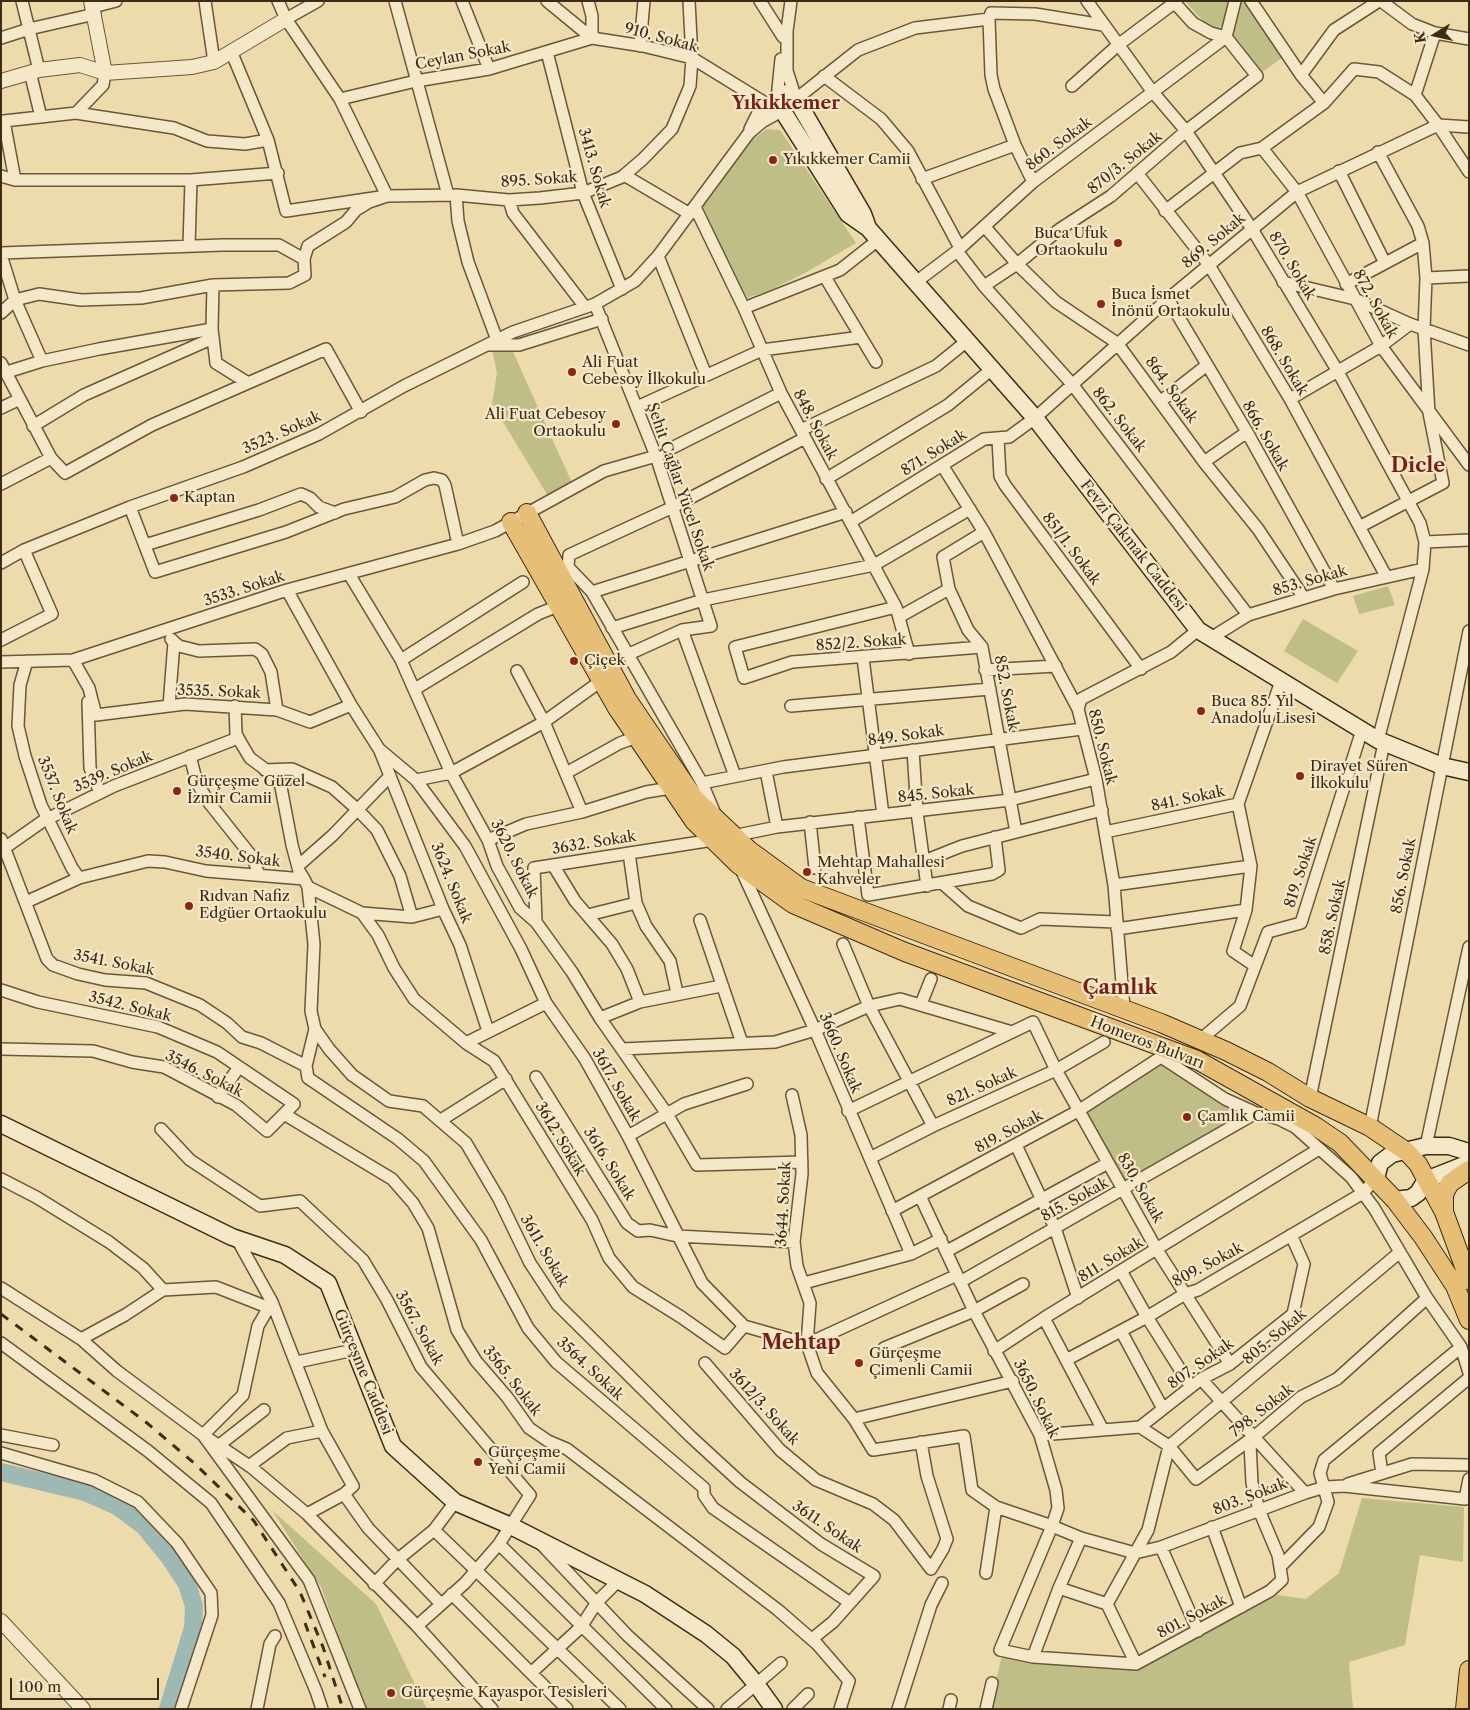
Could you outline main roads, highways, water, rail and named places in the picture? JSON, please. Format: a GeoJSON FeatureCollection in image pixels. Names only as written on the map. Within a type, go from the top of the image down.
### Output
{"type":"FeatureCollection","features":[{"type":"Feature","properties":{"kind":"main road","name":"Fevzi Çakmak Caddesi"},"geometry":{"type":"LineString","coordinates":[[873,234],[796,98],[791,94],[785,93],[777,106],[848,214],[873,234],[1035,418],[1205,634],[1381,742],[1442,766],[1469,772]]}},
{"type":"Feature","properties":{"kind":"main road","name":"Homeros Bulvarı"},"geometry":{"type":"LineString","coordinates":[[527,513],[627,699],[695,799],[749,850],[801,888],[1124,1008],[1200,1040],[1268,1072],[1310,1098],[1370,1127],[1407,1152]]}},
{"type":"Feature","properties":{"kind":"main road","name":"Homeros Bulvarı"},"geometry":{"type":"LineString","coordinates":[[511,522],[601,681],[637,737],[694,821],[739,865],[794,904],[904,952],[1197,1060],[1271,1100],[1340,1142],[1376,1178],[1423,1237],[1455,1286],[1469,1320]]}},
{"type":"Feature","properties":{"kind":"main road"},"geometry":{"type":"LineString","coordinates":[[1138,1038],[1161,1057]]}},
{"type":"Feature","properties":{"kind":"main road"},"geometry":{"type":"LineString","coordinates":[[1271,1100],[1295,1127]]}},
{"type":"Feature","properties":{"kind":"main road","name":"Gürçeşme Caddesi"},"geometry":{"type":"LineString","coordinates":[[1,1124],[237,1239],[285,1256],[328,1283],[393,1446],[455,1502],[511,1526],[645,1594],[706,1634],[733,1656],[774,1709]]}},
{"type":"Feature","properties":{"kind":"main road"},"geometry":{"type":"LineString","coordinates":[[1376,1178],[1380,1163],[1392,1154],[1426,1146],[1449,1146],[1469,1152]]}},
{"type":"Feature","properties":{"kind":"main road"},"geometry":{"type":"LineString","coordinates":[[1407,1152],[1418,1164],[1444,1212],[1469,1280]]}},
{"type":"Feature","properties":{"kind":"main road"},"geometry":{"type":"LineString","coordinates":[[1395,1200],[1411,1198],[1418,1193],[1426,1180],[1469,1163]]}},
{"type":"Feature","properties":{"kind":"main road"},"geometry":{"type":"LineString","coordinates":[[1444,1212],[1444,1194],[1450,1183],[1469,1170]]}},
{"type":"Feature","properties":{"kind":"main road"},"geometry":{"type":"LineString","coordinates":[[1454,1240],[1469,1266]]}},
{"type":"Feature","properties":{"kind":"main road"},"geometry":{"type":"LineString","coordinates":[[1465,1709],[1469,1670]]}},
{"type":"Feature","properties":{"kind":"waterway"},"geometry":{"type":"LineString","coordinates":[[1,1472],[85,1492],[117,1506],[144,1526],[170,1558],[187,1584],[194,1606],[193,1628],[168,1709]]}},
{"type":"Feature","properties":{"kind":"railway"},"geometry":{"type":"LineString","coordinates":[[1,1314],[147,1423],[194,1463],[254,1521],[300,1592],[323,1647],[343,1709]]}},
{"type":"Feature","properties":{"kind":"railway"},"geometry":{"type":"LineString","coordinates":[[305,1623],[325,1677]]}},
{"type":"Feature","properties":{"kind":"place","name":"Yıkıkkemer Camii"},"geometry":{"type":"Point","coordinates":[773,160]}},
{"type":"Feature","properties":{"kind":"place","name":"Buca Ufuk Ortaokulu"},"geometry":{"type":"Point","coordinates":[1118,243]}},
{"type":"Feature","properties":{"kind":"place","name":"Buca İsmet İnönü Ortaokulu"},"geometry":{"type":"Point","coordinates":[1101,304]}},
{"type":"Feature","properties":{"kind":"place","name":"Ali Fuat Cebesoy İlkokulu"},"geometry":{"type":"Point","coordinates":[572,372]}},
{"type":"Feature","properties":{"kind":"place","name":"Ali Fuat Cebesoy Ortaokulu"},"geometry":{"type":"Point","coordinates":[616,424]}},
{"type":"Feature","properties":{"kind":"place","name":"Kaptan"},"geometry":{"type":"Point","coordinates":[174,498]}},
{"type":"Feature","properties":{"kind":"place","name":"Çiçek"},"geometry":{"type":"Point","coordinates":[574,661]}},
{"type":"Feature","properties":{"kind":"place","name":"Buca 85. Yıl Anadolu Lisesi"},"geometry":{"type":"Point","coordinates":[1201,711]}},
{"type":"Feature","properties":{"kind":"place","name":"Dirayet Süren İlkokulu"},"geometry":{"type":"Point","coordinates":[1300,776]}},
{"type":"Feature","properties":{"kind":"place","name":"Gürçeşme Güzel İzmir Camii"},"geometry":{"type":"Point","coordinates":[177,791]}},
{"type":"Feature","properties":{"kind":"place","name":"Mehtap Mahallesi Kahveler"},"geometry":{"type":"Point","coordinates":[807,872]}},
{"type":"Feature","properties":{"kind":"place","name":"Rıdvan Nafiz Edgüer Ortaokulu"},"geometry":{"type":"Point","coordinates":[189,906]}},
{"type":"Feature","properties":{"kind":"place","name":"Çamlık Camii"},"geometry":{"type":"Point","coordinates":[1187,1117]}},
{"type":"Feature","properties":{"kind":"place","name":"Gürçeşme Çimenli Camii"},"geometry":{"type":"Point","coordinates":[859,1363]}},
{"type":"Feature","properties":{"kind":"place","name":"Gürçeşme Yeni Camii"},"geometry":{"type":"Point","coordinates":[478,1462]}},
{"type":"Feature","properties":{"kind":"place","name":"Gürçeşme Kayaspor Tesisleri"},"geometry":{"type":"Point","coordinates":[391,1693]}},
{"type":"Feature","properties":{"kind":"district","name":"Yıkıkkemer"},"geometry":{"type":"Point","coordinates":[786,104]}},
{"type":"Feature","properties":{"kind":"district","name":"Dicle"},"geometry":{"type":"Point","coordinates":[1418,466]}},
{"type":"Feature","properties":{"kind":"district","name":"Çamlık"},"geometry":{"type":"Point","coordinates":[1120,988]}},
{"type":"Feature","properties":{"kind":"district","name":"Mehtap"},"geometry":{"type":"Point","coordinates":[801,1343]}}]}
